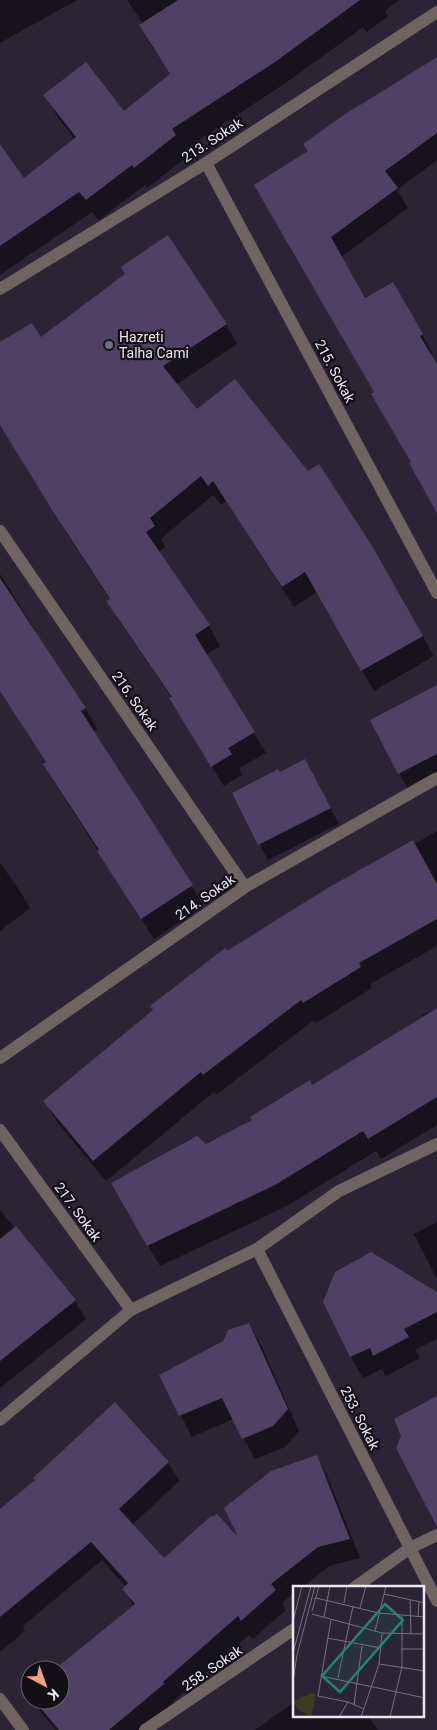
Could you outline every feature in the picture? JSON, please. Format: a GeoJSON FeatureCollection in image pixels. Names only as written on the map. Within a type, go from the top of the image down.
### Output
{"type":"FeatureCollection","features":[{"type":"Feature","properties":{"kind":"street","name":"213. Sokak"},"geometry":{"type":"LineString","coordinates":[[0,289],[206,162],[437,12]]}},
{"type":"Feature","properties":{"kind":"street","name":"215. Sokak"},"geometry":{"type":"LineString","coordinates":[[206,162],[437,593]]}},
{"type":"Feature","properties":{"kind":"street","name":"216. Sokak"},"geometry":{"type":"LineString","coordinates":[[0,531],[245,887]]}},
{"type":"Feature","properties":{"kind":"street","name":"214. Sokak"},"geometry":{"type":"LineString","coordinates":[[0,1058],[245,887],[437,778]]}},
{"type":"Feature","properties":{"kind":"street","name":"217. Sokak"},"geometry":{"type":"LineString","coordinates":[[0,1130],[131,1310]]}},
{"type":"Feature","properties":{"kind":"street"},"geometry":{"type":"LineString","coordinates":[[0,1420],[131,1310],[256,1249],[339,1190],[437,1144]]}},
{"type":"Feature","properties":{"kind":"street","name":"253. Sokak"},"geometry":{"type":"LineString","coordinates":[[256,1249],[437,1601]]}},
{"type":"Feature","properties":{"kind":"street"},"geometry":{"type":"LineString","coordinates":[[357,1586],[410,1548],[437,1535]]}},
{"type":"Feature","properties":{"kind":"street","name":"258. Sokak"},"geometry":{"type":"LineString","coordinates":[[144,1730],[293,1630]]}},
{"type":"Feature","properties":{"kind":"street"},"geometry":{"type":"LineString","coordinates":[[0,1699],[24,1730]]}},
{"type":"Feature","properties":{"kind":"building"},"geometry":{"type":"Polygon","coordinates":[[[178,0],[360,0],[275,62],[172,129],[176,135],[134,168],[132,165],[86,200],[79,192],[0,246],[0,144],[24,178],[76,137],[43,95],[86,62],[124,111],[170,74],[139,25],[178,0]]]}},
{"type":"Feature","properties":{"kind":"building"},"geometry":{"type":"Polygon","coordinates":[[[437,57],[437,133],[385,171],[398,188],[331,237],[365,298],[393,282],[423,334],[420,336],[437,364],[437,513],[409,463],[411,462],[371,394],[374,392],[254,185],[308,151],[303,144],[344,115],[437,57]]]}},
{"type":"Feature","properties":{"kind":"building"},"geometry":{"type":"Polygon","coordinates":[[[168,235],[227,324],[163,366],[197,409],[235,379],[308,471],[319,464],[371,544],[423,636],[361,671],[305,572],[282,587],[213,481],[208,486],[201,476],[150,518],[155,526],[146,532],[210,625],[195,635],[255,732],[228,748],[232,754],[211,767],[169,698],[172,697],[106,601],[110,599],[0,425],[0,342],[32,323],[41,337],[125,274],[121,267],[168,235]]]}},
{"type":"Feature","properties":{"kind":"building"},"geometry":{"type":"Polygon","coordinates":[[[0,578],[86,708],[81,711],[193,885],[141,919],[43,764],[46,762],[0,691],[0,578]]]}},
{"type":"Feature","properties":{"kind":"building"},"geometry":{"type":"Polygon","coordinates":[[[437,685],[437,754],[398,774],[370,720],[437,685]]]}},
{"type":"Feature","properties":{"kind":"building"},"geometry":{"type":"Polygon","coordinates":[[[305,759],[331,808],[258,845],[232,793],[278,769],[280,772],[305,759]]]}},
{"type":"Feature","properties":{"kind":"building"},"geometry":{"type":"Polygon","coordinates":[[[413,840],[437,884],[437,919],[359,963],[361,967],[303,1003],[301,1000],[203,1075],[201,1072],[93,1161],[43,1101],[153,1010],[150,1006],[225,948],[227,951],[326,889],[413,840]]]}},
{"type":"Feature","properties":{"kind":"building"},"geometry":{"type":"Polygon","coordinates":[[[437,1008],[437,1097],[368,1139],[363,1131],[275,1185],[147,1246],[111,1183],[197,1136],[206,1144],[252,1120],[250,1117],[310,1080],[312,1085],[437,1008]]]}},
{"type":"Feature","properties":{"kind":"building"},"geometry":{"type":"Polygon","coordinates":[[[16,1226],[76,1300],[0,1361],[0,1239],[16,1226]]]}},
{"type":"Feature","properties":{"kind":"building"},"geometry":{"type":"Polygon","coordinates":[[[371,1252],[437,1292],[437,1312],[404,1329],[409,1337],[373,1356],[370,1348],[350,1357],[323,1302],[335,1272],[371,1252]]]}},
{"type":"Feature","properties":{"kind":"building"},"geometry":{"type":"Polygon","coordinates":[[[249,1323],[288,1409],[273,1426],[242,1439],[222,1398],[179,1416],[159,1375],[223,1341],[228,1330],[249,1323]]]}},
{"type":"Feature","properties":{"kind":"building"},"geometry":{"type":"Polygon","coordinates":[[[437,1396],[437,1527],[396,1448],[401,1436],[394,1419],[437,1396]]]}},
{"type":"Feature","properties":{"kind":"building"},"geometry":{"type":"Polygon","coordinates":[[[115,1402],[169,1462],[119,1509],[164,1558],[211,1516],[217,1514],[238,1537],[224,1508],[271,1471],[317,1455],[350,1539],[318,1547],[271,1584],[276,1590],[241,1621],[238,1616],[163,1682],[164,1684],[109,1730],[59,1730],[42,1710],[70,1710],[70,1660],[66,1660],[135,1604],[122,1589],[128,1583],[91,1542],[0,1617],[0,1509],[35,1480],[33,1478],[115,1402]]]}},
{"type":"Feature","properties":{"kind":"place","name":"Hazreti Talha Cami"},"geometry":{"type":"Point","coordinates":[109,345]}}]}
